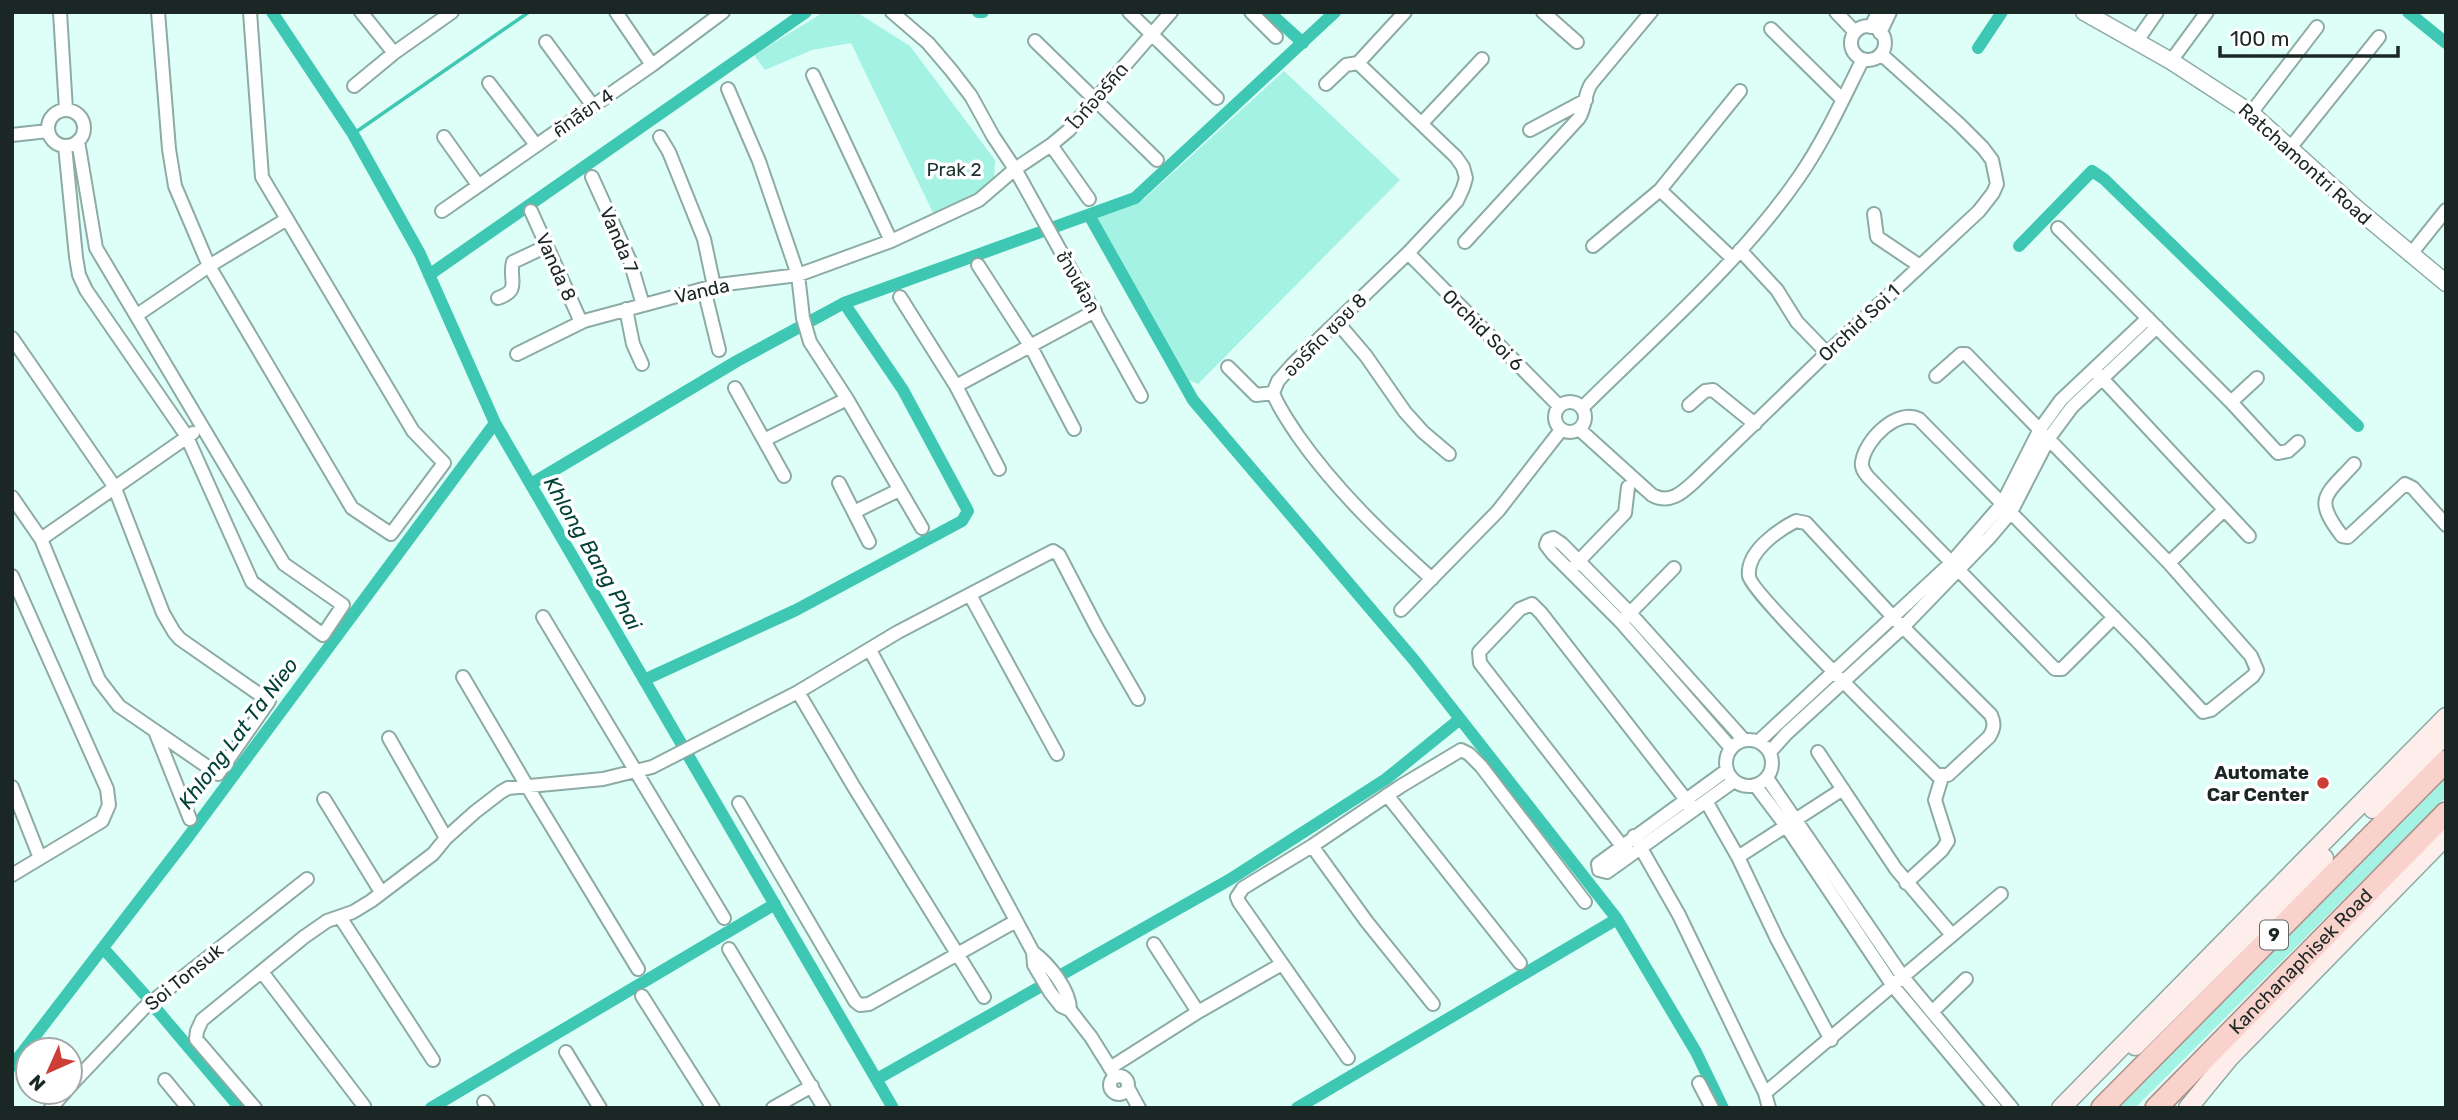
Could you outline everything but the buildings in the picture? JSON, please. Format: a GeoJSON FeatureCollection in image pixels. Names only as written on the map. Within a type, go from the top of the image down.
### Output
{"type":"FeatureCollection","features":[{"type":"Feature","properties":{"kind":"highway","name":"Kanchanaphisek Road"},"geometry":{"type":"LineString","coordinates":[[2102,1108],[2446,761]]}},
{"type":"Feature","properties":{"kind":"highway","name":"Kanchanaphisek Road"},"geometry":{"type":"LineString","coordinates":[[2156,1108],[2446,813]]}},
{"type":"Feature","properties":{"kind":"main road"},"geometry":{"type":"LineString","coordinates":[[2061,1108],[2446,717]]}},
{"type":"Feature","properties":{"kind":"main road"},"geometry":{"type":"LineString","coordinates":[[2082,1086],[2118,1062],[2158,1026],[2446,734]]}},
{"type":"Feature","properties":{"kind":"main road"},"geometry":{"type":"LineString","coordinates":[[2196,1106],[2229,1058],[2446,836]]}},
{"type":"Feature","properties":{"kind":"main road"},"geometry":{"type":"LineString","coordinates":[[2196,1106],[2446,852]]}},
{"type":"Feature","properties":{"kind":"street"},"geometry":{"type":"LineString","coordinates":[[60,12],[66,110]]}},
{"type":"Feature","properties":{"kind":"street"},"geometry":{"type":"LineString","coordinates":[[158,12],[169,149],[175,186],[209,266],[352,508],[391,534],[444,463],[413,431],[262,177],[250,12]]}},
{"type":"Feature","properties":{"kind":"street"},"geometry":{"type":"LineString","coordinates":[[361,12],[394,53]]}},
{"type":"Feature","properties":{"kind":"street"},"geometry":{"type":"LineString","coordinates":[[354,86],[394,53],[452,12]]}},
{"type":"Feature","properties":{"kind":"street"},"geometry":{"type":"LineString","coordinates":[[616,12],[652,65]]}},
{"type":"Feature","properties":{"kind":"street","name":"คัทลียา 4"},"geometry":{"type":"LineString","coordinates":[[442,211],[652,65],[705,18],[723,12]]}},
{"type":"Feature","properties":{"kind":"street","name":"ช้างเผือก"},"geometry":{"type":"LineString","coordinates":[[892,12],[928,43],[971,96],[1015,169],[1141,396]]}},
{"type":"Feature","properties":{"kind":"street"},"geometry":{"type":"LineString","coordinates":[[1129,12],[1217,98]]}},
{"type":"Feature","properties":{"kind":"street","name":"ไวท์ออร์คิด"},"geometry":{"type":"LineString","coordinates":[[1015,169],[1051,145],[1096,101],[1171,12]]}},
{"type":"Feature","properties":{"kind":"street"},"geometry":{"type":"LineString","coordinates":[[1251,12],[1276,37]]}},
{"type":"Feature","properties":{"kind":"street"},"geometry":{"type":"LineString","coordinates":[[1326,84],[1346,65],[1358,63],[1405,12]]}},
{"type":"Feature","properties":{"kind":"street"},"geometry":{"type":"LineString","coordinates":[[1543,12],[1577,43]]}},
{"type":"Feature","properties":{"kind":"street"},"geometry":{"type":"LineString","coordinates":[[1465,242],[1579,118],[1585,109],[1591,84],[1651,12]]}},
{"type":"Feature","properties":{"kind":"street"},"geometry":{"type":"LineString","coordinates":[[1836,12],[1855,32]]}},
{"type":"Feature","properties":{"kind":"street"},"geometry":{"type":"LineString","coordinates":[[1876,30],[1860,28],[1852,38],[1853,51],[1863,59],[1869,60],[1881,54],[1885,42],[1876,30],[1878,12]]}},
{"type":"Feature","properties":{"kind":"street"},"geometry":{"type":"LineString","coordinates":[[1876,30],[1889,12]]}},
{"type":"Feature","properties":{"kind":"street","name":"Ratchamontri Road"},"geometry":{"type":"LineString","coordinates":[[2084,12],[2171,61],[2252,113],[2410,256],[2446,284]]}},
{"type":"Feature","properties":{"kind":"street"},"geometry":{"type":"LineString","coordinates":[[2137,41],[2157,12]]}},
{"type":"Feature","properties":{"kind":"street"},"geometry":{"type":"LineString","coordinates":[[2171,61],[2207,12]]}},
{"type":"Feature","properties":{"kind":"street"},"geometry":{"type":"LineString","coordinates":[[2252,113],[2317,27]]}},
{"type":"Feature","properties":{"kind":"street"},"geometry":{"type":"LineString","coordinates":[[1772,29],[1842,99]]}},
{"type":"Feature","properties":{"kind":"street"},"geometry":{"type":"LineString","coordinates":[[2290,148],[2379,37]]}},
{"type":"Feature","properties":{"kind":"street"},"geometry":{"type":"LineString","coordinates":[[1035,41],[1157,160]]}},
{"type":"Feature","properties":{"kind":"street"},"geometry":{"type":"LineString","coordinates":[[546,42],[593,106]]}},
{"type":"Feature","properties":{"kind":"street","name":"Orchid Soi 1"},"geometry":{"type":"LineString","coordinates":[[1579,429],[1652,495],[1663,500],[1682,493],[1979,211],[1997,184],[1992,160],[1983,148],[1881,54]]}},
{"type":"Feature","properties":{"kind":"street"},"geometry":{"type":"LineString","coordinates":[[1422,123],[1482,59]]}},
{"type":"Feature","properties":{"kind":"street"},"geometry":{"type":"LineString","coordinates":[[1582,408],[1736,254],[1800,176],[1863,59]]}},
{"type":"Feature","properties":{"kind":"street","name":"ออร์คิด ซอย 8"},"geometry":{"type":"LineString","coordinates":[[1358,63],[1456,157],[1466,178],[1457,201],[1408,253],[1293,363],[1278,381],[1273,393],[1322,471],[1342,494],[1432,579]]}},
{"type":"Feature","properties":{"kind":"street"},"geometry":{"type":"LineString","coordinates":[[813,75],[891,241]]}},
{"type":"Feature","properties":{"kind":"street"},"geometry":{"type":"LineString","coordinates":[[489,83],[536,145]]}},
{"type":"Feature","properties":{"kind":"street"},"geometry":{"type":"LineString","coordinates":[[728,89],[759,161],[798,275],[807,335],[922,528]]}},
{"type":"Feature","properties":{"kind":"street"},"geometry":{"type":"LineString","coordinates":[[1593,246],[1660,190],[1741,90]]}},
{"type":"Feature","properties":{"kind":"street"},"geometry":{"type":"LineString","coordinates":[[1530,130],[1586,100]]}},
{"type":"Feature","properties":{"kind":"street"},"geometry":{"type":"LineString","coordinates":[[65,146],[79,275],[86,290],[187,438],[251,582],[323,635],[343,605],[284,564],[96,248],[78,141],[83,131],[81,119],[77,114],[66,110],[52,116],[48,131],[54,142],[65,146],[78,141]]}},
{"type":"Feature","properties":{"kind":"street"},"geometry":{"type":"LineString","coordinates":[[12,135],[48,131]]}},
{"type":"Feature","properties":{"kind":"street"},"geometry":{"type":"LineString","coordinates":[[444,137],[478,186]]}},
{"type":"Feature","properties":{"kind":"street"},"geometry":{"type":"LineString","coordinates":[[660,137],[669,152],[704,239],[719,350]]}},
{"type":"Feature","properties":{"kind":"street"},"geometry":{"type":"LineString","coordinates":[[1051,145],[1089,199]]}},
{"type":"Feature","properties":{"kind":"street","name":"Vanda"},"geometry":{"type":"LineString","coordinates":[[517,354],[581,322],[709,287],[798,275],[891,241],[979,200],[1015,169]]}},
{"type":"Feature","properties":{"kind":"street","name":"Vanda 7"},"geometry":{"type":"LineString","coordinates":[[592,177],[630,261],[643,305]]}},
{"type":"Feature","properties":{"kind":"street"},"geometry":{"type":"LineString","coordinates":[[1660,190],[1777,290],[1797,323],[1827,353]]}},
{"type":"Feature","properties":{"kind":"street"},"geometry":{"type":"LineString","coordinates":[[2410,256],[2446,210]]}},
{"type":"Feature","properties":{"kind":"street","name":"Vanda 8"},"geometry":{"type":"LineString","coordinates":[[531,211],[581,322]]}},
{"type":"Feature","properties":{"kind":"street"},"geometry":{"type":"LineString","coordinates":[[1874,214],[1877,237],[1920,265]]}},
{"type":"Feature","properties":{"kind":"street"},"geometry":{"type":"LineString","coordinates":[[137,315],[209,266],[287,219]]}},
{"type":"Feature","properties":{"kind":"street"},"geometry":{"type":"LineString","coordinates":[[2058,228],[2278,453],[2288,451],[2298,442]]}},
{"type":"Feature","properties":{"kind":"street"},"geometry":{"type":"LineString","coordinates":[[499,298],[508,295],[513,287],[513,262],[547,246]]}},
{"type":"Feature","properties":{"kind":"street","name":"Orchid Soi 6"},"geometry":{"type":"LineString","coordinates":[[1408,253],[1559,406]]}},
{"type":"Feature","properties":{"kind":"street"},"geometry":{"type":"LineString","coordinates":[[978,265],[1031,347],[1074,429]]}},
{"type":"Feature","properties":{"kind":"street"},"geometry":{"type":"LineString","coordinates":[[900,297],[956,387],[999,469]]}},
{"type":"Feature","properties":{"kind":"street"},"geometry":{"type":"LineString","coordinates":[[626,310],[633,344],[642,365]]}},
{"type":"Feature","properties":{"kind":"street"},"geometry":{"type":"LineString","coordinates":[[956,387],[1095,311]]}},
{"type":"Feature","properties":{"kind":"street"},"geometry":{"type":"LineString","coordinates":[[1337,322],[1366,356],[1405,412],[1449,454]]}},
{"type":"Feature","properties":{"kind":"street"},"geometry":{"type":"LineString","coordinates":[[1759,741],[1903,627],[2006,508],[2061,400],[2097,373],[2153,323]]}},
{"type":"Feature","properties":{"kind":"street"},"geometry":{"type":"LineString","coordinates":[[12,338],[115,488],[163,613],[174,632],[269,701],[218,774],[119,706],[99,680],[41,539],[12,496]]}},
{"type":"Feature","properties":{"kind":"street"},"geometry":{"type":"LineString","coordinates":[[1936,376],[1961,354],[1966,354],[2169,563],[2252,656],[2257,670],[2211,710],[2203,712],[2114,617],[1919,419],[1906,416],[1894,421],[1878,435],[1866,451],[1862,462],[1863,470],[2055,669],[2062,669],[2114,617]]}},
{"type":"Feature","properties":{"kind":"street"},"geometry":{"type":"LineString","coordinates":[[1228,367],[1256,395],[1273,393]]}},
{"type":"Feature","properties":{"kind":"street"},"geometry":{"type":"LineString","coordinates":[[2097,373],[2249,536]]}},
{"type":"Feature","properties":{"kind":"street"},"geometry":{"type":"LineString","coordinates":[[2231,402],[2257,378]]}},
{"type":"Feature","properties":{"kind":"street"},"geometry":{"type":"LineString","coordinates":[[735,388],[784,476]]}},
{"type":"Feature","properties":{"kind":"street"},"geometry":{"type":"LineString","coordinates":[[1689,405],[1705,391],[1713,390],[1755,424]]}},
{"type":"Feature","properties":{"kind":"street"},"geometry":{"type":"LineString","coordinates":[[764,440],[847,399]]}},
{"type":"Feature","properties":{"kind":"street"},"geometry":{"type":"LineString","coordinates":[[1568,402],[1582,408],[1585,417],[1579,429],[1570,433],[1561,430],[1555,421],[1559,406],[1568,402]]}},
{"type":"Feature","properties":{"kind":"street"},"geometry":{"type":"LineString","coordinates":[[41,539],[203,427]]}},
{"type":"Feature","properties":{"kind":"street"},"geometry":{"type":"LineString","coordinates":[[1401,610],[1498,511],[1561,430]]}},
{"type":"Feature","properties":{"kind":"street"},"geometry":{"type":"LineString","coordinates":[[2354,464],[2324,502],[2326,516],[2342,536],[2348,537],[2405,484],[2413,488],[2446,525]]}},
{"type":"Feature","properties":{"kind":"street"},"geometry":{"type":"LineString","coordinates":[[839,483],[869,542]]}},
{"type":"Feature","properties":{"kind":"street"},"geometry":{"type":"LineString","coordinates":[[1628,487],[1625,513],[1574,566],[1744,740]]}},
{"type":"Feature","properties":{"kind":"street"},"geometry":{"type":"LineString","coordinates":[[854,512],[899,490]]}},
{"type":"Feature","properties":{"kind":"street"},"geometry":{"type":"LineString","coordinates":[[2169,563],[2224,510]]}},
{"type":"Feature","properties":{"kind":"street"},"geometry":{"type":"LineString","coordinates":[[1906,883],[1942,850],[1948,841],[1935,800],[1942,777],[1959,766],[1989,737],[1994,729],[1994,722],[1991,715],[1893,617],[1806,523],[1796,521],[1772,536],[1752,561],[1749,569],[1750,581],[1840,676],[1942,777]]}},
{"type":"Feature","properties":{"kind":"street"},"geometry":{"type":"LineString","coordinates":[[254,1108],[196,1039],[202,1020],[304,937],[327,922],[353,912],[433,854],[446,838],[509,788],[603,779],[636,772],[672,757],[798,692],[898,632],[1048,552],[1056,552],[1138,699]]}},
{"type":"Feature","properties":{"kind":"street"},"geometry":{"type":"LineString","coordinates":[[1770,752],[1893,617],[1954,567]]}},
{"type":"Feature","properties":{"kind":"street"},"geometry":{"type":"LineString","coordinates":[[1626,618],[1674,568]]}},
{"type":"Feature","properties":{"kind":"street"},"geometry":{"type":"LineString","coordinates":[[12,576],[107,789],[109,805],[102,821],[12,874]]}},
{"type":"Feature","properties":{"kind":"street"},"geometry":{"type":"LineString","coordinates":[[970,595],[1057,754]]}},
{"type":"Feature","properties":{"kind":"street"},"geometry":{"type":"LineString","coordinates":[[1690,804],[1532,604],[1520,609],[1479,652],[1480,663],[1625,850],[1731,775]]}},
{"type":"Feature","properties":{"kind":"street"},"geometry":{"type":"LineString","coordinates":[[543,617],[724,918]]}},
{"type":"Feature","properties":{"kind":"street"},"geometry":{"type":"LineString","coordinates":[[1626,618],[1731,748]]}},
{"type":"Feature","properties":{"kind":"street"},"geometry":{"type":"LineString","coordinates":[[870,650],[1033,952],[1043,960],[1044,971],[1055,988],[1070,1001],[1070,1010],[1113,1073],[1127,1080],[1128,1088],[1139,1108]]}},
{"type":"Feature","properties":{"kind":"street"},"geometry":{"type":"LineString","coordinates":[[463,677],[638,969]]}},
{"type":"Feature","properties":{"kind":"street"},"geometry":{"type":"LineString","coordinates":[[798,692],[861,799],[985,997]]}},
{"type":"Feature","properties":{"kind":"street"},"geometry":{"type":"LineString","coordinates":[[155,731],[190,818]]}},
{"type":"Feature","properties":{"kind":"street"},"geometry":{"type":"LineString","coordinates":[[389,738],[446,838]]}},
{"type":"Feature","properties":{"kind":"street"},"geometry":{"type":"LineString","coordinates":[[1744,740],[1759,741],[1770,752],[1772,765],[1767,778],[1755,785],[1741,784],[1731,775],[1727,755],[1731,748],[1744,740]]}},
{"type":"Feature","properties":{"kind":"street"},"geometry":{"type":"LineString","coordinates":[[1348,1058],[1240,902],[1238,893],[1387,795],[1456,752],[1465,751],[1506,797],[1584,902]]}},
{"type":"Feature","properties":{"kind":"street"},"geometry":{"type":"LineString","coordinates":[[1818,752],[1906,883],[1952,935]]}},
{"type":"Feature","properties":{"kind":"street"},"geometry":{"type":"LineString","coordinates":[[1690,804],[1706,801],[1731,775]]}},
{"type":"Feature","properties":{"kind":"street"},"geometry":{"type":"LineString","coordinates":[[1767,778],[1791,823],[1898,981],[1995,1108]]}},
{"type":"Feature","properties":{"kind":"street"},"geometry":{"type":"LineString","coordinates":[[1755,785],[1791,823]]}},
{"type":"Feature","properties":{"kind":"street"},"geometry":{"type":"LineString","coordinates":[[12,787],[40,858]]}},
{"type":"Feature","properties":{"kind":"street"},"geometry":{"type":"LineString","coordinates":[[1738,857],[1843,789]]}},
{"type":"Feature","properties":{"kind":"street"},"geometry":{"type":"LineString","coordinates":[[1387,795],[1520,963]]}},
{"type":"Feature","properties":{"kind":"street"},"geometry":{"type":"LineString","coordinates":[[324,799],[381,892]]}},
{"type":"Feature","properties":{"kind":"street"},"geometry":{"type":"LineString","coordinates":[[1706,801],[1738,857],[1777,939],[1831,1040]]}},
{"type":"Feature","properties":{"kind":"street"},"geometry":{"type":"LineString","coordinates":[[739,803],[855,1001],[860,1004],[869,1004],[1016,921]]}},
{"type":"Feature","properties":{"kind":"street"},"geometry":{"type":"LineString","coordinates":[[1637,842],[1679,915],[1765,1093],[1769,1108]]}},
{"type":"Feature","properties":{"kind":"street"},"geometry":{"type":"LineString","coordinates":[[1312,846],[1367,922],[1433,1004]]}},
{"type":"Feature","properties":{"kind":"street","name":"Soi Tonsuk"},"geometry":{"type":"LineString","coordinates":[[84,1071],[144,1008],[307,879]]}},
{"type":"Feature","properties":{"kind":"street"},"geometry":{"type":"LineString","coordinates":[[1765,1093],[2001,894]]}},
{"type":"Feature","properties":{"kind":"street"},"geometry":{"type":"LineString","coordinates":[[340,916],[433,1060]]}},
{"type":"Feature","properties":{"kind":"street"},"geometry":{"type":"LineString","coordinates":[[1154,944],[1198,1012]]}},
{"type":"Feature","properties":{"kind":"street"},"geometry":{"type":"LineString","coordinates":[[729,949],[824,1108]]}},
{"type":"Feature","properties":{"kind":"street"},"geometry":{"type":"LineString","coordinates":[[1123,1108],[1110,1084],[1113,1073],[1198,1012],[1282,964]]}},
{"type":"Feature","properties":{"kind":"street"},"geometry":{"type":"LineString","coordinates":[[262,972],[364,1106]]}},
{"type":"Feature","properties":{"kind":"street"},"geometry":{"type":"LineString","coordinates":[[1932,1012],[1966,979]]}},
{"type":"Feature","properties":{"kind":"street"},"geometry":{"type":"LineString","coordinates":[[1898,981],[1932,1012],[2012,1108]]}},
{"type":"Feature","properties":{"kind":"street"},"geometry":{"type":"LineString","coordinates":[[642,996],[713,1108]]}},
{"type":"Feature","properties":{"kind":"street"},"geometry":{"type":"LineString","coordinates":[[566,1052],[600,1108]]}},
{"type":"Feature","properties":{"kind":"street"},"geometry":{"type":"LineString","coordinates":[[165,1080],[188,1108]]}},
{"type":"Feature","properties":{"kind":"street"},"geometry":{"type":"LineString","coordinates":[[1699,1083],[1712,1108]]}},
{"type":"Feature","properties":{"kind":"street"},"geometry":{"type":"LineString","coordinates":[[773,1108],[812,1086]]}},
{"type":"Feature","properties":{"kind":"street"},"geometry":{"type":"LineString","coordinates":[[1114,1092],[1122,1094],[1128,1088]]}},
{"type":"Feature","properties":{"kind":"green space","name":"Prak 2"},"geometry":{"type":"Polygon","coordinates":[[[824,12],[856,12],[910,46],[995,160],[994,183],[973,205],[936,219],[851,43],[812,50],[765,70],[754,55],[824,12]]]}},
{"type":"Feature","properties":{"kind":"green space"},"geometry":{"type":"Polygon","coordinates":[[[1284,71],[1400,180],[1198,384],[1189,380],[1097,217],[1144,199],[1284,71]]]}},
{"type":"Feature","properties":{"kind":"green space"},"geometry":{"type":"Polygon","coordinates":[[[2446,775],[2446,797],[2135,1108],[2113,1108],[2446,775]]]}},
{"type":"Feature","properties":{"kind":"waterway","name":"Khlong Bang Phai"},"geometry":{"type":"LineString","coordinates":[[272,12],[353,134],[420,254],[495,423],[893,1108]]}},
{"type":"Feature","properties":{"kind":"waterway"},"geometry":{"type":"LineString","coordinates":[[353,134],[529,12]]}},
{"type":"Feature","properties":{"kind":"waterway"},"geometry":{"type":"LineString","coordinates":[[429,275],[806,12]]}},
{"type":"Feature","properties":{"kind":"waterway"},"geometry":{"type":"LineString","coordinates":[[978,12],[983,12]]}},
{"type":"Feature","properties":{"kind":"waterway"},"geometry":{"type":"LineString","coordinates":[[1269,12],[1303,43]]}},
{"type":"Feature","properties":{"kind":"waterway"},"geometry":{"type":"LineString","coordinates":[[531,484],[737,361],[844,303],[1135,198],[1335,12]]}},
{"type":"Feature","properties":{"kind":"waterway"},"geometry":{"type":"LineString","coordinates":[[1978,48],[2002,12]]}},
{"type":"Feature","properties":{"kind":"waterway"},"geometry":{"type":"LineString","coordinates":[[2408,12],[2446,43]]}},
{"type":"Feature","properties":{"kind":"waterway"},"geometry":{"type":"LineString","coordinates":[[2019,246],[2092,171],[2104,179],[2358,426]]}},
{"type":"Feature","properties":{"kind":"waterway"},"geometry":{"type":"LineString","coordinates":[[1089,215],[1193,400],[1414,660],[1617,919],[1696,1052],[1723,1108]]}},
{"type":"Feature","properties":{"kind":"waterway"},"geometry":{"type":"LineString","coordinates":[[644,680],[796,610],[962,521],[968,511],[903,390],[844,303]]}},
{"type":"Feature","properties":{"kind":"waterway","name":"Khlong Lat Ta Nieo"},"geometry":{"type":"LineString","coordinates":[[12,1066],[185,841],[495,423]]}},
{"type":"Feature","properties":{"kind":"waterway"},"geometry":{"type":"LineString","coordinates":[[877,1079],[1229,880],[1386,779],[1460,719]]}},
{"type":"Feature","properties":{"kind":"waterway"},"geometry":{"type":"LineString","coordinates":[[431,1108],[775,904]]}},
{"type":"Feature","properties":{"kind":"waterway"},"geometry":{"type":"LineString","coordinates":[[1297,1108],[1617,919]]}},
{"type":"Feature","properties":{"kind":"waterway"},"geometry":{"type":"LineString","coordinates":[[103,948],[145,995]]}},
{"type":"Feature","properties":{"kind":"waterway"},"geometry":{"type":"LineString","coordinates":[[157,1010],[240,1108]]}},
{"type":"Feature","properties":{"kind":"place","name":"Automate Car Center"},"geometry":{"type":"Point","coordinates":[2323,783]}}]}
